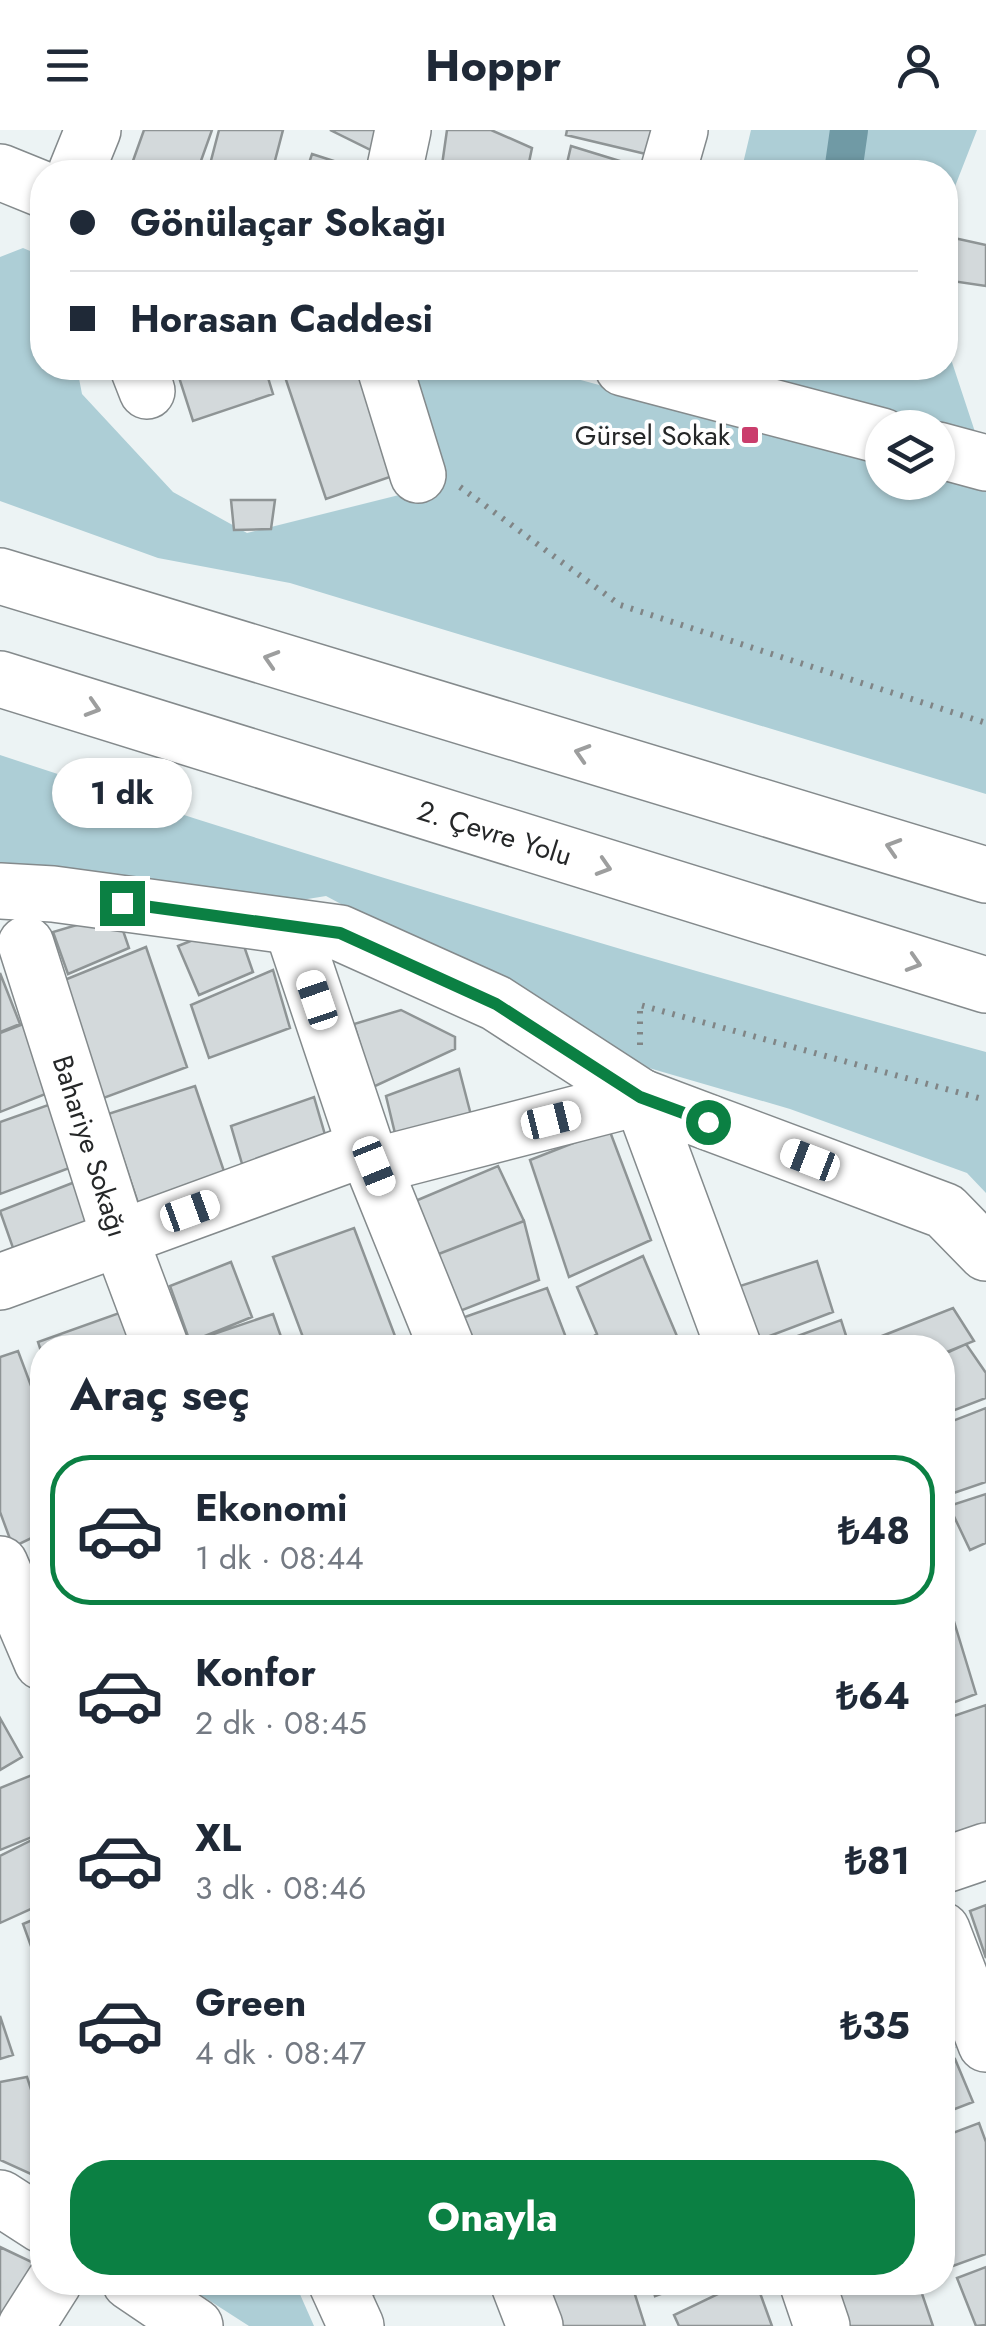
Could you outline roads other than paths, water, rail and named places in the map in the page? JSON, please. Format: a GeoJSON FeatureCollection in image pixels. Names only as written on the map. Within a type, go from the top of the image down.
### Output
{"type":"FeatureCollection","features":[{"type":"Feature","properties":{"kind":"main road"},"geometry":{"type":"LineString","coordinates":[[81,160],[94,130]]}},
{"type":"Feature","properties":{"kind":"main road"},"geometry":{"type":"LineString","coordinates":[[397,160],[403,130]]}},
{"type":"Feature","properties":{"kind":"main road"},"geometry":{"type":"LineString","coordinates":[[671,160],[680,130]]}},
{"type":"Feature","properties":{"kind":"main road"},"geometry":{"type":"LineString","coordinates":[[0,172],[30,184]]}},
{"type":"Feature","properties":{"kind":"main road"},"geometry":{"type":"LineString","coordinates":[[390,380],[437,479]]}},
{"type":"Feature","properties":{"kind":"main road"},"geometry":{"type":"LineString","coordinates":[[678,380],[865,431]]}},
{"type":"Feature","properties":{"kind":"main road"},"geometry":{"type":"LineString","coordinates":[[955,455],[986,463]]}},
{"type":"Feature","properties":{"kind":"main road"},"geometry":{"type":"LineString","coordinates":[[0,576],[986,876]]}},
{"type":"Feature","properties":{"kind":"main road","name":"2. Çevre Yolu"},"geometry":{"type":"LineString","coordinates":[[0,679],[986,985]]}},
{"type":"Feature","properties":{"kind":"main road"},"geometry":{"type":"LineString","coordinates":[[0,891],[53,894],[340,933],[496,1004],[640,1097],[945,1211],[986,1253]]}},
{"type":"Feature","properties":{"kind":"main road"},"geometry":{"type":"LineString","coordinates":[[292,926],[370,1157],[441,1335]]}},
{"type":"Feature","properties":{"kind":"main road","name":"Bahariye Sokağı"},"geometry":{"type":"LineString","coordinates":[[26,944],[119,1236],[156,1335]]}},
{"type":"Feature","properties":{"kind":"main road"},"geometry":{"type":"LineString","coordinates":[[0,1282],[119,1236],[370,1157],[640,1097]]}},
{"type":"Feature","properties":{"kind":"main road"},"geometry":{"type":"LineString","coordinates":[[640,1097],[729,1335]]}},
{"type":"Feature","properties":{"kind":"main road"},"geometry":{"type":"LineString","coordinates":[[0,1564],[30,1634]]}},
{"type":"Feature","properties":{"kind":"main road"},"geometry":{"type":"LineString","coordinates":[[955,1861],[986,1850]]}},
{"type":"Feature","properties":{"kind":"main road"},"geometry":{"type":"LineString","coordinates":[[955,1964],[986,2044]]}},
{"type":"Feature","properties":{"kind":"main road"},"geometry":{"type":"LineString","coordinates":[[0,2198],[30,2217]]}},
{"type":"Feature","properties":{"kind":"main road"},"geometry":{"type":"LineString","coordinates":[[26,2326],[46,2295]]}},
{"type":"Feature","properties":{"kind":"main road"},"geometry":{"type":"LineString","coordinates":[[149,2295],[194,2326]]}},
{"type":"Feature","properties":{"kind":"main road"},"geometry":{"type":"LineString","coordinates":[[342,2295],[356,2326]]}},
{"type":"Feature","properties":{"kind":"main road"},"geometry":{"type":"LineString","coordinates":[[523,2295],[536,2326]]}},
{"type":"Feature","properties":{"kind":"main road"},"geometry":{"type":"LineString","coordinates":[[811,2295],[822,2326]]}},
{"type":"Feature","properties":{"kind":"waterway"},"geometry":{"type":"LineString","coordinates":[[845,160],[849,130]]}},
{"type":"Feature","properties":{"kind":"place","name":"Gürsel Sokak"},"geometry":{"type":"Point","coordinates":[750,435]}}]}
